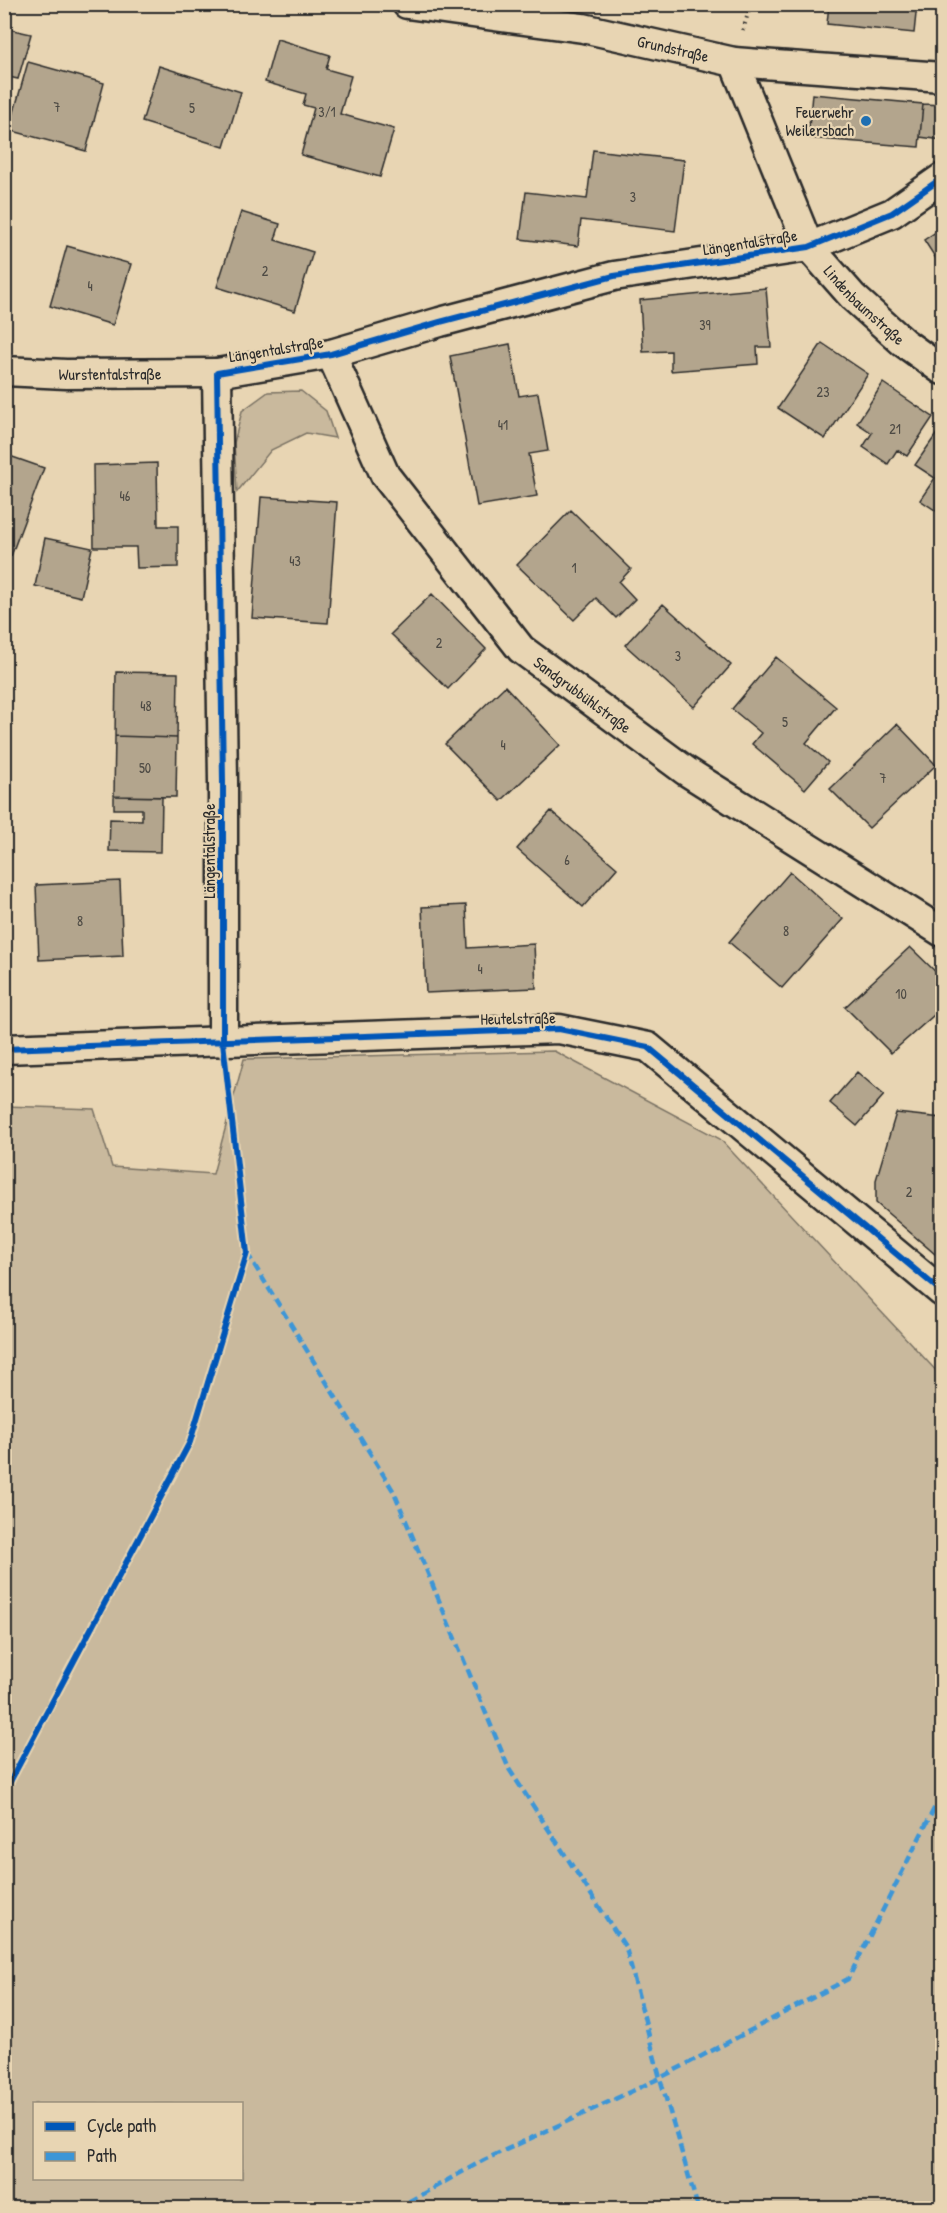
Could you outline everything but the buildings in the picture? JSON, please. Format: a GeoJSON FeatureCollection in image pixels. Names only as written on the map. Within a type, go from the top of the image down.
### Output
{"type":"FeatureCollection","features":[{"type":"Feature","properties":{"kind":"street","name":"Grundstraße"},"geometry":{"type":"LineString","coordinates":[[407,4],[466,8],[583,28],[734,62],[942,77]]}},
{"type":"Feature","properties":{"kind":"street","name":"Lindenbaumstraße"},"geometry":{"type":"LineString","coordinates":[[734,62],[809,247],[853,297],[903,342],[942,370]]}},
{"type":"Feature","properties":{"kind":"street","name":"Längentalstraße"},"geometry":{"type":"LineString","coordinates":[[223,1042],[217,373],[331,354],[440,322],[614,276],[809,247],[892,213],[942,178]]}},
{"type":"Feature","properties":{"kind":"street","name":"Sandgrubbühlstraße"},"geometry":{"type":"LineString","coordinates":[[331,354],[385,474],[521,649],[686,771],[942,932]]}},
{"type":"Feature","properties":{"kind":"street","name":"Wurstentalstraße"},"geometry":{"type":"LineString","coordinates":[[4,371],[66,374],[217,373]]}},
{"type":"Feature","properties":{"kind":"street","name":"Heutelstraße"},"geometry":{"type":"LineString","coordinates":[[4,1049],[559,1029],[648,1047],[942,1292]]}},
{"type":"Feature","properties":{"kind":"path"},"geometry":{"type":"LineString","coordinates":[[742,33],[751,4]]}},
{"type":"Feature","properties":{"kind":"shaded area"},"geometry":{"type":"Polygon","coordinates":[[[301,391],[326,411],[335,438],[306,433],[271,450],[237,492],[234,443],[242,411],[268,392],[301,391]]]}},
{"type":"Feature","properties":{"kind":"shaded area"},"geometry":{"type":"Polygon","coordinates":[[[554,1051],[720,1139],[942,1377],[942,2208],[5,2208],[5,1106],[94,1109],[112,1167],[213,1174],[244,1059],[554,1051]]]}},
{"type":"Feature","properties":{"kind":"marked path"},"geometry":{"type":"LineString","coordinates":[[247,1253],[394,1492],[509,1769],[626,1948],[660,2078],[698,2208]]}},
{"type":"Feature","properties":{"kind":"marked path"},"geometry":{"type":"LineString","coordinates":[[397,2208],[484,2160],[660,2078],[848,1979],[942,1793]]}},
{"type":"Feature","properties":{"kind":"cycle path"},"geometry":{"type":"LineString","coordinates":[[4,1793],[190,1442],[247,1253],[223,1042],[223,781],[217,373],[331,354],[440,322],[614,276],[809,247],[892,213],[942,178]]}},
{"type":"Feature","properties":{"kind":"cycle path"},"geometry":{"type":"LineString","coordinates":[[4,1049],[559,1029],[648,1047],[942,1292]]}},
{"type":"Feature","properties":{"kind":"place","name":"Feuerwehr Weilersbach"},"geometry":{"type":"Point","coordinates":[866,121]}}]}
